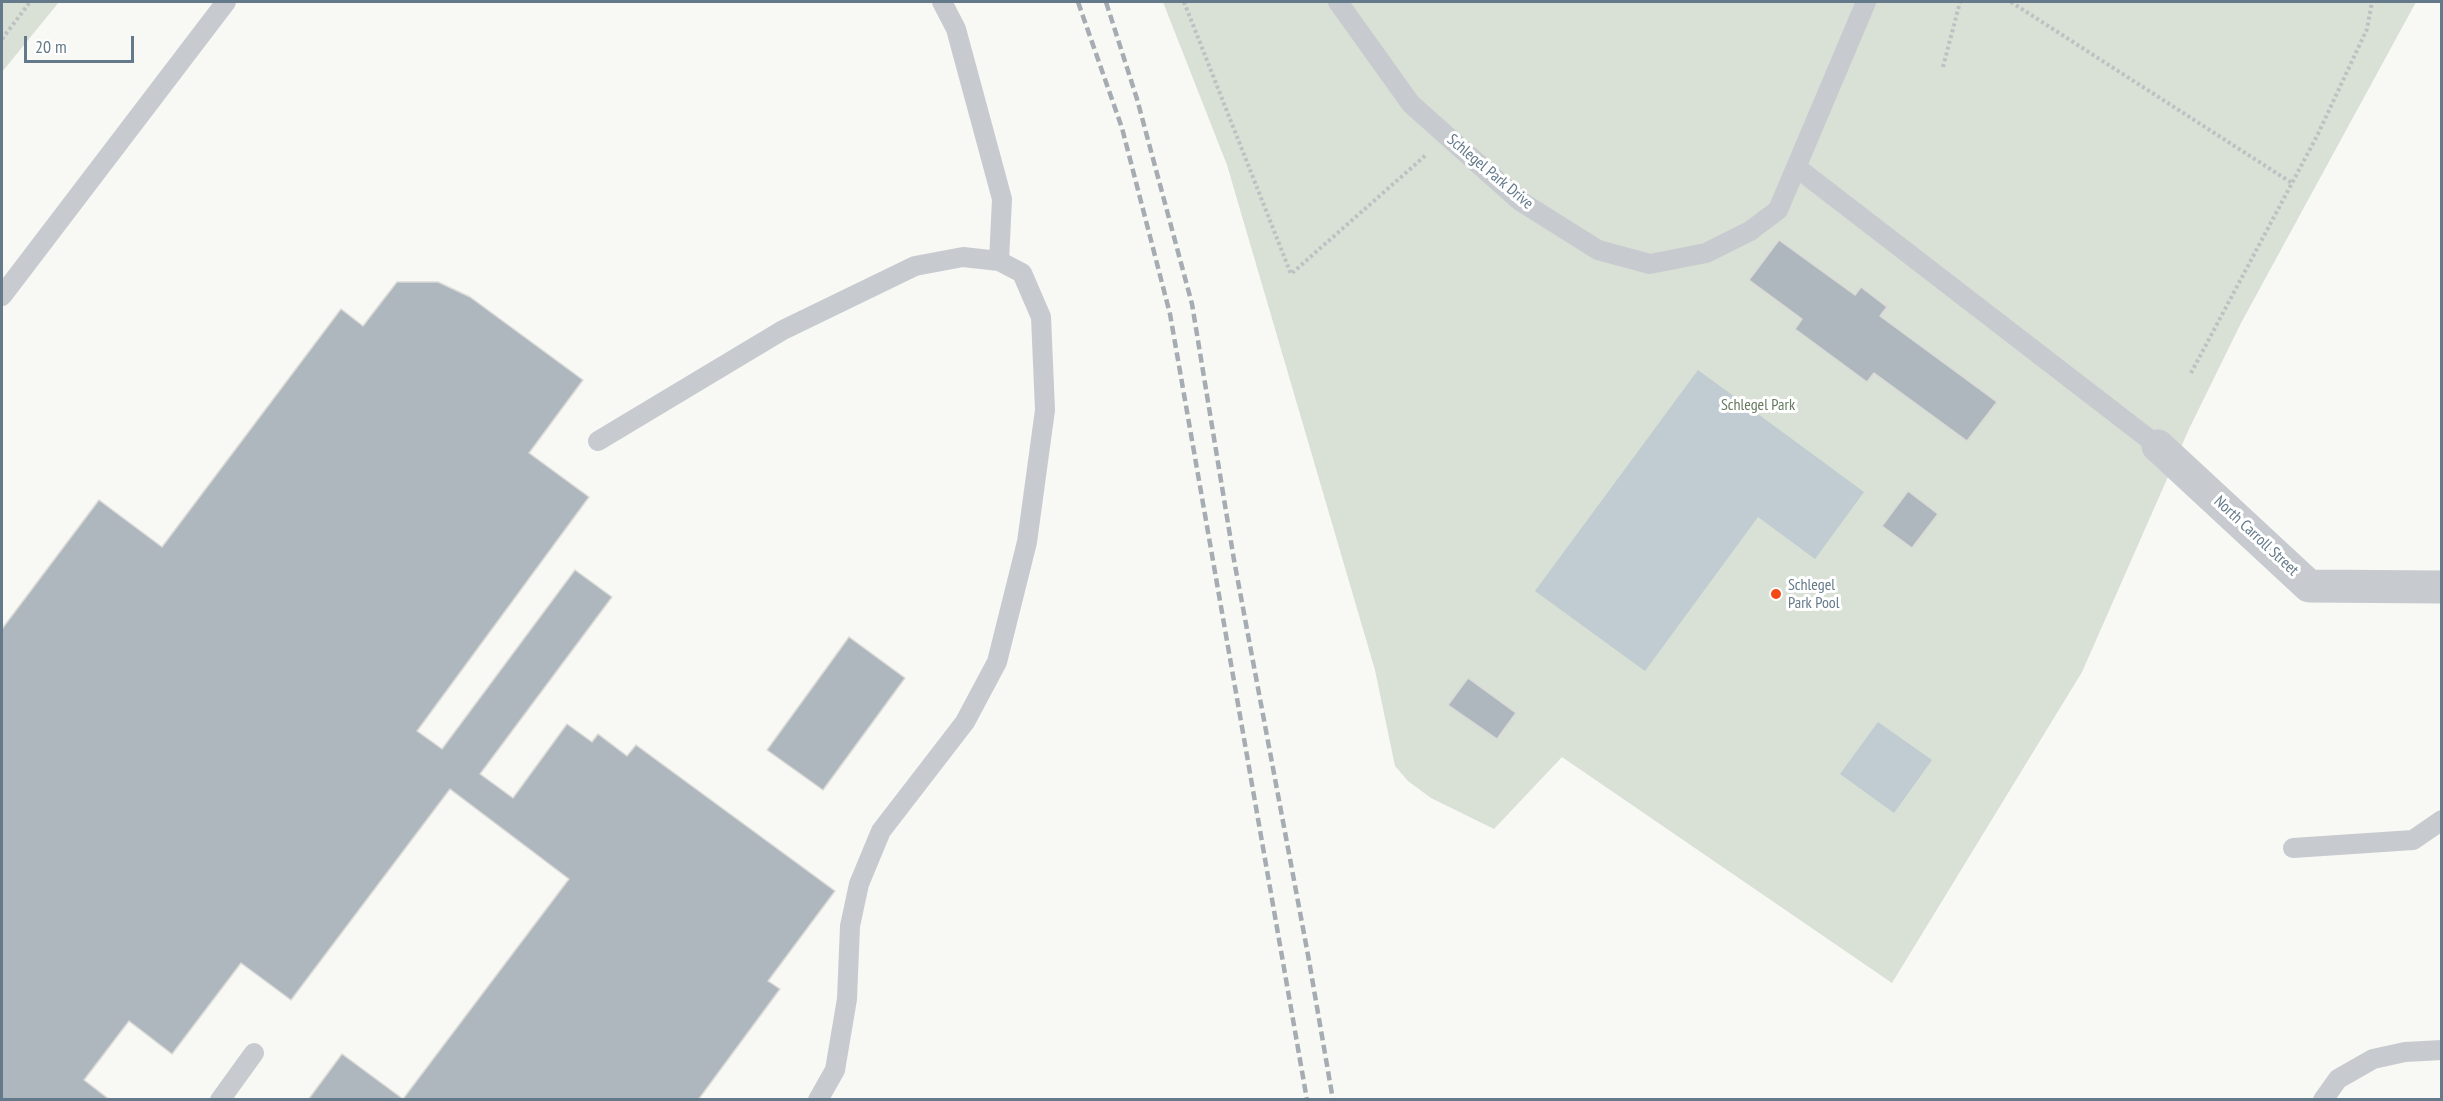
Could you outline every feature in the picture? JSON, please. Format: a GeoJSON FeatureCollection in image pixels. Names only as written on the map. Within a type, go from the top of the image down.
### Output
{"type":"FeatureCollection","features":[{"type":"Feature","properties":{"kind":"street","name":"North Carroll Street"},"geometry":{"type":"LineString","coordinates":[[2158,446],[2309,586],[2442,587]]}},
{"type":"Feature","properties":{"kind":"lane"},"geometry":{"type":"LineString","coordinates":[[2,296],[226,2]]}},
{"type":"Feature","properties":{"kind":"lane"},"geometry":{"type":"LineString","coordinates":[[942,2],[956,28],[1002,199],[999,261]]}},
{"type":"Feature","properties":{"kind":"lane","name":"Schlegel Park Drive"},"geometry":{"type":"LineString","coordinates":[[1338,2],[1411,104],[1520,201],[1598,250],[1650,264],[1706,253],[1750,231],[1779,210],[1866,2]]}},
{"type":"Feature","properties":{"kind":"lane"},"geometry":{"type":"LineString","coordinates":[[1796,167],[2158,446]]}},
{"type":"Feature","properties":{"kind":"lane"},"geometry":{"type":"LineString","coordinates":[[598,441],[783,330],[915,266],[963,257],[999,261],[1022,273],[1041,317],[1045,410],[1027,542],[997,662],[964,722],[881,831],[859,885],[850,926],[847,999],[836,1070],[818,1100]]}},
{"type":"Feature","properties":{"kind":"lane"},"geometry":{"type":"LineString","coordinates":[[2293,848],[2413,840],[2442,820]]}},
{"type":"Feature","properties":{"kind":"lane"},"geometry":{"type":"LineString","coordinates":[[2323,1100],[2338,1079],[2373,1059],[2405,1052],[2442,1050]]}},
{"type":"Feature","properties":{"kind":"lane"},"geometry":{"type":"LineString","coordinates":[[220,1100],[254,1053]]}},
{"type":"Feature","properties":{"kind":"path"},"geometry":{"type":"LineString","coordinates":[[2,39],[30,2]]}},
{"type":"Feature","properties":{"kind":"path"},"geometry":{"type":"LineString","coordinates":[[1184,2],[1291,274],[1447,136]]}},
{"type":"Feature","properties":{"kind":"path"},"geometry":{"type":"LineString","coordinates":[[1942,67],[1960,2]]}},
{"type":"Feature","properties":{"kind":"path"},"geometry":{"type":"LineString","coordinates":[[2011,2],[2292,183]]}},
{"type":"Feature","properties":{"kind":"path"},"geometry":{"type":"LineString","coordinates":[[2191,373],[2317,136],[2367,29],[2372,2]]}},
{"type":"Feature","properties":{"kind":"green space"},"geometry":{"type":"Polygon","coordinates":[[[2,2],[59,2],[2,72],[2,2]]]}},
{"type":"Feature","properties":{"kind":"green space","name":"Schlegel Park"},"geometry":{"type":"Polygon","coordinates":[[[1163,2],[2416,2],[2241,323],[2189,429],[2082,672],[1892,983],[1562,757],[1494,829],[1431,798],[1408,781],[1395,766],[1375,670],[1227,165],[1163,2]]]}},
{"type":"Feature","properties":{"kind":"shaded area"},"geometry":{"type":"Polygon","coordinates":[[[1698,370],[1864,492],[1815,559],[1758,517],[1645,671],[1535,591],[1698,370]]]}},
{"type":"Feature","properties":{"kind":"shaded area"},"geometry":{"type":"Polygon","coordinates":[[[1878,722],[1932,760],[1894,813],[1840,774],[1878,722]]]}},
{"type":"Feature","properties":{"kind":"building"},"geometry":{"type":"Polygon","coordinates":[[[1779,240],[1855,295],[1861,287],[1887,307],[1880,316],[1997,402],[1967,441],[1874,373],[1867,382],[1795,329],[1802,319],[1749,280],[1779,240]]]}},
{"type":"Feature","properties":{"kind":"building"},"geometry":{"type":"Polygon","coordinates":[[[397,282],[438,282],[470,297],[583,380],[529,453],[589,497],[417,731],[442,749],[575,570],[612,597],[480,774],[513,798],[567,724],[592,742],[598,734],[627,756],[636,745],[835,891],[768,981],[780,989],[698,1100],[308,1100],[342,1054],[403,1099],[569,879],[450,789],[291,1000],[241,963],[172,1054],[129,1021],[84,1080],[110,1100],[2,1100],[2,629],[99,500],[162,547],[341,309],[363,326],[397,282]]]}},
{"type":"Feature","properties":{"kind":"building"},"geometry":{"type":"Polygon","coordinates":[[[1908,491],[1938,514],[1912,548],[1882,526],[1908,491]]]}},
{"type":"Feature","properties":{"kind":"building"},"geometry":{"type":"Polygon","coordinates":[[[849,637],[905,678],[823,790],[767,750],[849,637]]]}},
{"type":"Feature","properties":{"kind":"building"},"geometry":{"type":"Polygon","coordinates":[[[1468,678],[1516,713],[1497,739],[1448,705],[1468,678]]]}},
{"type":"Feature","properties":{"kind":"railway"},"geometry":{"type":"LineString","coordinates":[[1078,2],[1122,128],[1170,314],[1307,1100]]}},
{"type":"Feature","properties":{"kind":"railway"},"geometry":{"type":"LineString","coordinates":[[1106,2],[1137,99],[1192,304],[1234,560],[1333,1100]]}},
{"type":"Feature","properties":{"kind":"place","name":"Schlegel Park Pool"},"geometry":{"type":"Point","coordinates":[1776,594]}}]}
